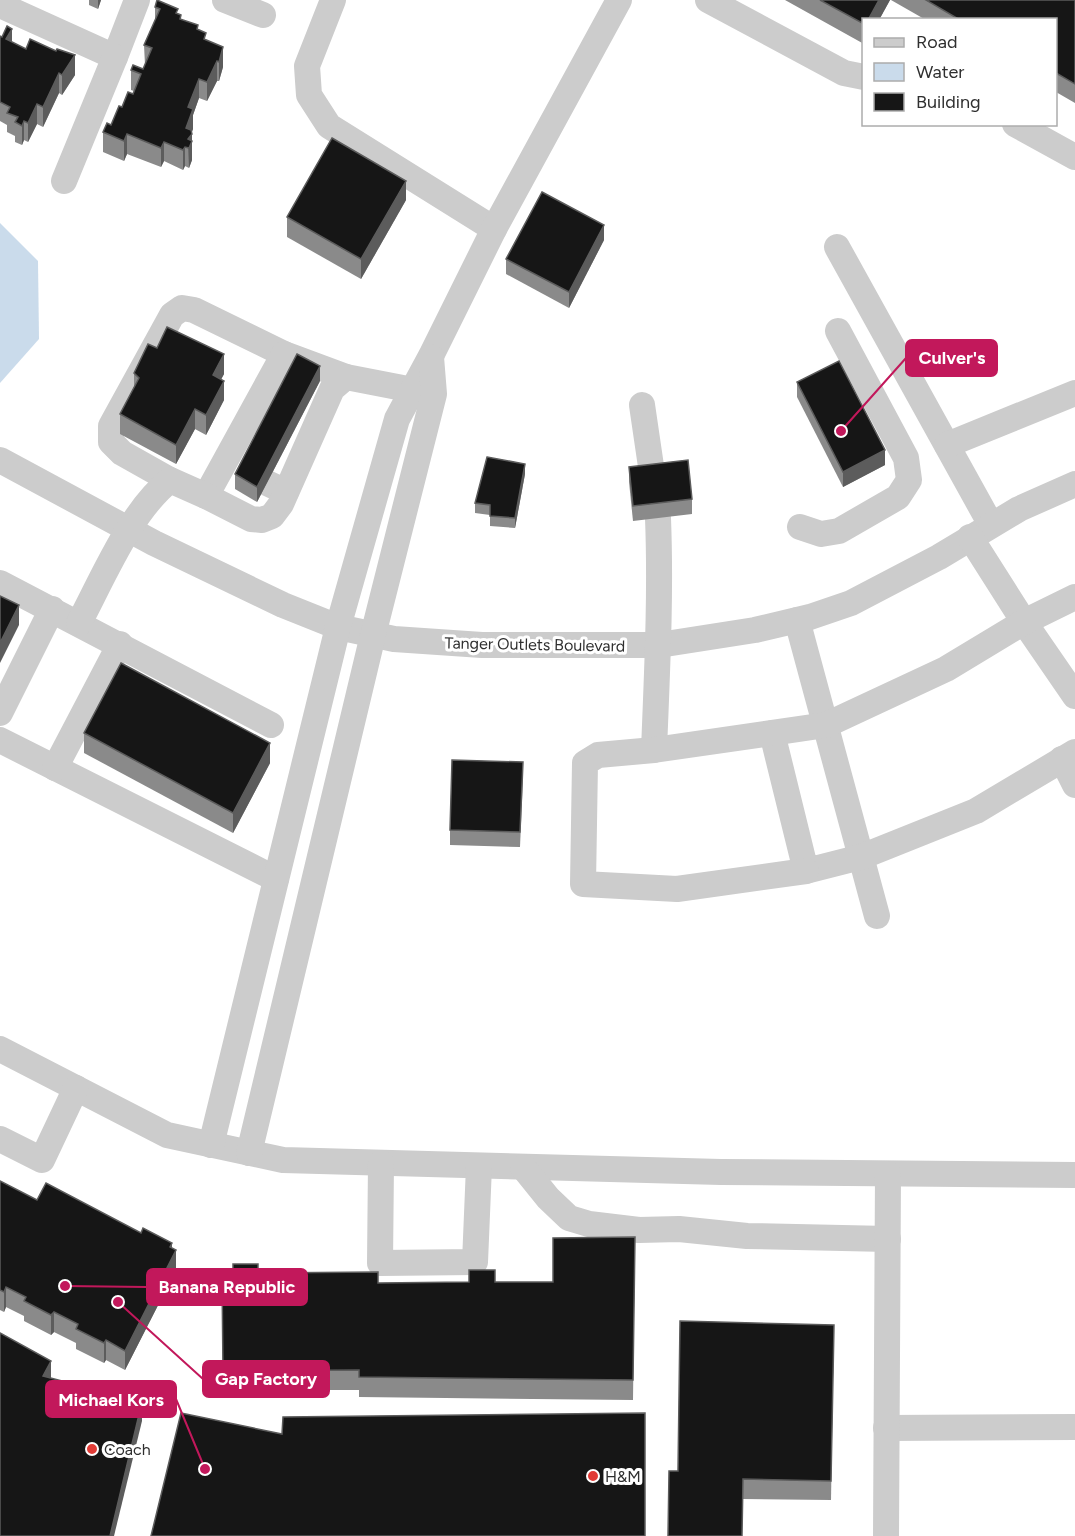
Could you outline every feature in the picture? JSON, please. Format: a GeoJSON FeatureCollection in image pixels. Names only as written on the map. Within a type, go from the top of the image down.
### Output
{"type":"FeatureCollection","features":[{"type":"Feature","properties":{"kind":"street"},"geometry":{"type":"LineString","coordinates":[[64,181],[137,0]]}},
{"type":"Feature","properties":{"kind":"street"},"geometry":{"type":"LineString","coordinates":[[225,0],[263,15]]}},
{"type":"Feature","properties":{"kind":"street"},"geometry":{"type":"LineString","coordinates":[[333,0],[307,66],[309,95],[329,126],[494,229]]}},
{"type":"Feature","properties":{"kind":"street"},"geometry":{"type":"LineString","coordinates":[[211,1144],[338,627],[397,419],[494,229],[620,0]]}},
{"type":"Feature","properties":{"kind":"street"},"geometry":{"type":"LineString","coordinates":[[708,0],[844,73],[862,77]]}},
{"type":"Feature","properties":{"kind":"street"},"geometry":{"type":"LineString","coordinates":[[0,5],[115,57]]}},
{"type":"Feature","properties":{"kind":"street"},"geometry":{"type":"LineString","coordinates":[[1019,126],[1075,157]]}},
{"type":"Feature","properties":{"kind":"street"},"geometry":{"type":"LineString","coordinates":[[837,247],[947,445],[981,531],[1024,622],[1073,690]]}},
{"type":"Feature","properties":{"kind":"street"},"geometry":{"type":"LineString","coordinates":[[346,377],[314,410],[277,488],[273,516],[262,520],[250,519],[170,480],[122,453],[111,442],[111,426],[171,315],[182,308],[194,310],[284,354],[346,377],[413,390]]}},
{"type":"Feature","properties":{"kind":"street"},"geometry":{"type":"LineString","coordinates":[[800,527],[821,534],[839,531],[897,497],[909,480],[906,458],[838,331]]}},
{"type":"Feature","properties":{"kind":"street"},"geometry":{"type":"LineString","coordinates":[[206,496],[234,467],[248,442],[275,390],[284,354]]}},
{"type":"Feature","properties":{"kind":"street"},"geometry":{"type":"LineString","coordinates":[[249,1153],[373,635],[434,394],[431,356]]}},
{"type":"Feature","properties":{"kind":"street"},"geometry":{"type":"LineString","coordinates":[[947,445],[1075,393]]}},
{"type":"Feature","properties":{"kind":"street"},"geometry":{"type":"LineString","coordinates":[[642,405],[653,480]]}},
{"type":"Feature","properties":{"kind":"street","name":"Tanger Outlets Boulevard"},"geometry":{"type":"LineString","coordinates":[[0,460],[129,529],[283,605],[338,627],[394,639],[482,645],[658,645],[713,638],[797,620],[851,603],[939,557],[1019,509],[1075,484]]}},
{"type":"Feature","properties":{"kind":"street"},"geometry":{"type":"LineString","coordinates":[[80,623],[129,529],[156,491],[170,480]]}},
{"type":"Feature","properties":{"kind":"street"},"geometry":{"type":"LineString","coordinates":[[654,750],[660,557],[658,518]]}},
{"type":"Feature","properties":{"kind":"street"},"geometry":{"type":"LineString","coordinates":[[0,583],[271,725]]}},
{"type":"Feature","properties":{"kind":"street"},"geometry":{"type":"LineString","coordinates":[[1075,597],[1024,622],[946,669],[826,725],[654,750],[598,755],[585,763],[583,884],[677,889],[806,871],[861,857],[976,811],[1069,756],[1075,785]]}},
{"type":"Feature","properties":{"kind":"street"},"geometry":{"type":"LineString","coordinates":[[0,713],[52,609]]}},
{"type":"Feature","properties":{"kind":"street"},"geometry":{"type":"LineString","coordinates":[[797,620],[877,916]]}},
{"type":"Feature","properties":{"kind":"street"},"geometry":{"type":"LineString","coordinates":[[55,768],[120,644]]}},
{"type":"Feature","properties":{"kind":"street"},"geometry":{"type":"LineString","coordinates":[[772,733],[806,871]]}},
{"type":"Feature","properties":{"kind":"street"},"geometry":{"type":"LineString","coordinates":[[0,740],[276,879]]}},
{"type":"Feature","properties":{"kind":"street"},"geometry":{"type":"LineString","coordinates":[[0,1049],[167,1135],[283,1160],[888,1174],[1075,1175]]}},
{"type":"Feature","properties":{"kind":"street"},"geometry":{"type":"LineString","coordinates":[[0,1139],[42,1160],[76,1088]]}},
{"type":"Feature","properties":{"kind":"street"},"geometry":{"type":"LineString","coordinates":[[381,1163],[380,1263],[475,1262],[479,1166]]}},
{"type":"Feature","properties":{"kind":"street"},"geometry":{"type":"LineString","coordinates":[[523,1167],[548,1198],[569,1218],[589,1224],[639,1230],[679,1229],[747,1236],[888,1239]]}},
{"type":"Feature","properties":{"kind":"street"},"geometry":{"type":"LineString","coordinates":[[886,1536],[888,1174]]}},
{"type":"Feature","properties":{"kind":"street"},"geometry":{"type":"LineString","coordinates":[[886,1428],[1075,1427]]}},
{"type":"Feature","properties":{"kind":"water"},"geometry":{"type":"Polygon","coordinates":[[[0,223],[38,261],[39,339],[0,383],[0,223]]]}},
{"type":"Feature","properties":{"kind":"building"},"geometry":{"type":"Polygon","coordinates":[[[157,0],[178,9],[176,13],[181,15],[180,19],[198,25],[197,29],[206,33],[204,39],[223,47],[219,62],[217,61],[207,82],[199,79],[188,107],[193,109],[186,128],[191,130],[192,134],[188,139],[192,141],[189,148],[185,147],[183,150],[164,142],[161,148],[127,134],[124,141],[103,132],[107,123],[111,125],[128,92],[133,94],[141,74],[131,70],[133,65],[143,69],[152,48],[144,45],[160,9],[155,7],[157,0]]]}},
{"type":"Feature","properties":{"kind":"building"},"geometry":{"type":"Polygon","coordinates":[[[820,0],[879,0],[869,18],[862,18],[862,23],[820,0]]]}},
{"type":"Feature","properties":{"kind":"building"},"geometry":{"type":"Polygon","coordinates":[[[926,0],[1075,0],[1075,84],[1057,74],[1057,18],[957,18],[926,0]]]}},
{"type":"Feature","properties":{"kind":"building"},"geometry":{"type":"Polygon","coordinates":[[[7,26],[12,29],[6,39],[26,49],[30,39],[56,51],[57,49],[75,55],[62,75],[59,73],[43,107],[37,104],[28,123],[24,121],[22,126],[15,122],[18,117],[7,113],[10,107],[0,102],[0,36],[2,37],[7,26]]]}},
{"type":"Feature","properties":{"kind":"building"},"geometry":{"type":"Polygon","coordinates":[[[332,138],[406,181],[361,259],[287,217],[332,138]]]}},
{"type":"Feature","properties":{"kind":"building"},"geometry":{"type":"Polygon","coordinates":[[[542,192],[604,225],[569,292],[506,259],[542,192]]]}},
{"type":"Feature","properties":{"kind":"building"},"geometry":{"type":"Polygon","coordinates":[[[167,327],[224,354],[213,375],[224,381],[206,415],[195,409],[176,445],[120,414],[139,378],[134,373],[148,344],[157,348],[167,327]]]}},
{"type":"Feature","properties":{"kind":"building"},"geometry":{"type":"Polygon","coordinates":[[[297,354],[320,366],[257,487],[235,474],[297,354]]]}},
{"type":"Feature","properties":{"kind":"building"},"geometry":{"type":"Polygon","coordinates":[[[839,361],[885,450],[843,472],[797,382],[839,361]]]}},
{"type":"Feature","properties":{"kind":"building"},"geometry":{"type":"Polygon","coordinates":[[[487,457],[525,464],[515,518],[490,516],[490,505],[475,503],[487,457]]]}},
{"type":"Feature","properties":{"kind":"building"},"geometry":{"type":"Polygon","coordinates":[[[688,460],[692,499],[633,506],[629,467],[688,460]]]}},
{"type":"Feature","properties":{"kind":"building"},"geometry":{"type":"Polygon","coordinates":[[[0,596],[19,605],[0,643],[0,596]]]}},
{"type":"Feature","properties":{"kind":"building"},"geometry":{"type":"Polygon","coordinates":[[[121,663],[270,743],[233,813],[84,733],[121,663]]]}},
{"type":"Feature","properties":{"kind":"building"},"geometry":{"type":"Polygon","coordinates":[[[452,760],[523,762],[520,832],[450,830],[452,760]]]}},
{"type":"Feature","properties":{"kind":"building"},"geometry":{"type":"Polygon","coordinates":[[[0,1181],[37,1200],[46,1183],[141,1233],[143,1228],[172,1243],[170,1247],[176,1250],[125,1351],[106,1340],[104,1343],[76,1329],[78,1324],[54,1312],[51,1315],[24,1301],[26,1297],[6,1287],[4,1292],[0,1290],[0,1181]]]}},
{"type":"Feature","properties":{"kind":"building"},"geometry":{"type":"Polygon","coordinates":[[[635,1237],[633,1380],[359,1377],[359,1370],[223,1371],[222,1276],[233,1276],[233,1264],[258,1264],[258,1273],[378,1272],[378,1283],[469,1282],[469,1270],[495,1270],[495,1282],[553,1282],[553,1238],[635,1237]]]}},
{"type":"Feature","properties":{"kind":"building"},"geometry":{"type":"Polygon","coordinates":[[[680,1321],[834,1325],[831,1481],[743,1479],[742,1536],[668,1536],[669,1471],[678,1471],[680,1321]]]}},
{"type":"Feature","properties":{"kind":"building"},"geometry":{"type":"Polygon","coordinates":[[[0,1333],[51,1361],[43,1376],[142,1402],[110,1536],[0,1536],[0,1333]]]}},
{"type":"Feature","properties":{"kind":"building"},"geometry":{"type":"Polygon","coordinates":[[[181,1413],[282,1434],[283,1417],[645,1413],[645,1536],[151,1536],[181,1413]]]}},
{"type":"Feature","properties":{"kind":"place","name":"Culver's"},"geometry":{"type":"Point","coordinates":[841,431]}},
{"type":"Feature","properties":{"kind":"place","name":"Banana Republic"},"geometry":{"type":"Point","coordinates":[65,1286]}},
{"type":"Feature","properties":{"kind":"place","name":"Gap Factory"},"geometry":{"type":"Point","coordinates":[118,1302]}},
{"type":"Feature","properties":{"kind":"place","name":"Coach"},"geometry":{"type":"Point","coordinates":[92,1449]}},
{"type":"Feature","properties":{"kind":"place","name":"Michael Kors"},"geometry":{"type":"Point","coordinates":[205,1469]}},
{"type":"Feature","properties":{"kind":"place","name":"H&M"},"geometry":{"type":"Point","coordinates":[593,1476]}}]}
